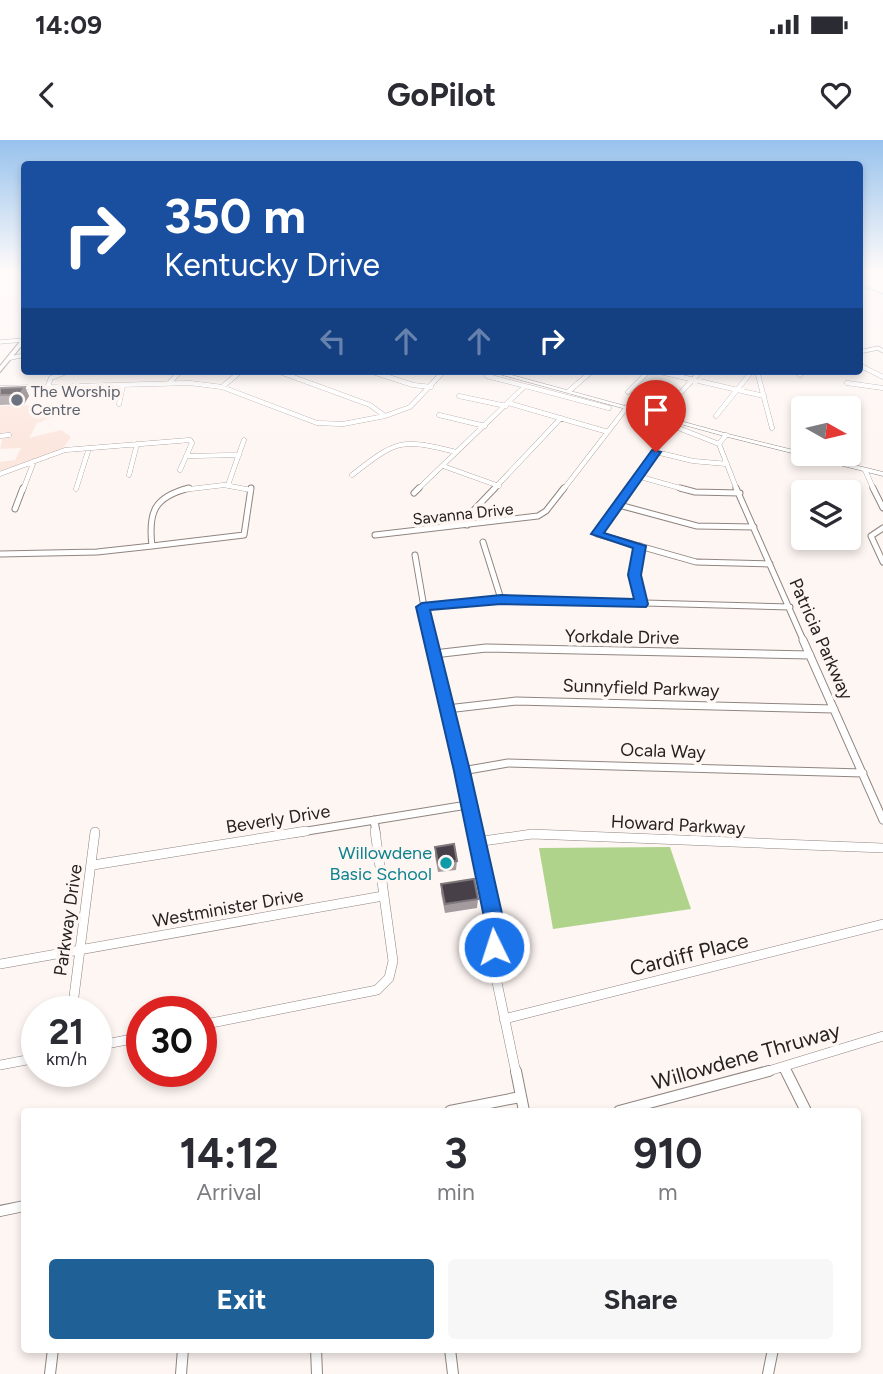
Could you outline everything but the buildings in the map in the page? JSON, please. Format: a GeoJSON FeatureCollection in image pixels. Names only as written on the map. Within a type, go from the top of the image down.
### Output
{"type":"FeatureCollection","features":[{"type":"Feature","properties":{"kind":"main road"},"geometry":{"type":"LineString","coordinates":[[0,370],[21,344]]}},
{"type":"Feature","properties":{"kind":"main road"},"geometry":{"type":"LineString","coordinates":[[494,375],[569,391],[726,435],[883,474]]}},
{"type":"Feature","properties":{"kind":"street"},"geometry":{"type":"LineString","coordinates":[[0,343],[21,340]]}},
{"type":"Feature","properties":{"kind":"street"},"geometry":{"type":"LineString","coordinates":[[0,343],[19,347]]}},
{"type":"Feature","properties":{"kind":"street"},"geometry":{"type":"LineString","coordinates":[[11,358],[21,356]]}},
{"type":"Feature","properties":{"kind":"street"},"geometry":{"type":"LineString","coordinates":[[863,367],[883,377]]}},
{"type":"Feature","properties":{"kind":"street"},"geometry":{"type":"LineString","coordinates":[[47,388],[51,377],[57,375]]}},
{"type":"Feature","properties":{"kind":"street"},"geometry":{"type":"LineString","coordinates":[[169,383],[177,375]]}},
{"type":"Feature","properties":{"kind":"street"},"geometry":{"type":"LineString","coordinates":[[222,387],[236,375]]}},
{"type":"Feature","properties":{"kind":"street"},"geometry":{"type":"LineString","coordinates":[[288,375],[370,405],[385,416]]}},
{"type":"Feature","properties":{"kind":"street"},"geometry":{"type":"LineString","coordinates":[[383,375],[414,385],[431,387]]}},
{"type":"Feature","properties":{"kind":"street"},"geometry":{"type":"LineString","coordinates":[[0,388],[169,383],[222,387],[317,422],[343,424],[385,416],[410,407],[441,375]]}},
{"type":"Feature","properties":{"kind":"street"},"geometry":{"type":"LineString","coordinates":[[492,375],[609,408]]}},
{"type":"Feature","properties":{"kind":"street"},"geometry":{"type":"LineString","coordinates":[[569,391],[587,375]]}},
{"type":"Feature","properties":{"kind":"street"},"geometry":{"type":"LineString","coordinates":[[628,391],[645,375]]}},
{"type":"Feature","properties":{"kind":"street"},"geometry":{"type":"LineString","coordinates":[[675,375],[764,396]]}},
{"type":"Feature","properties":{"kind":"street"},"geometry":{"type":"LineString","coordinates":[[670,404],[698,375]]}},
{"type":"Feature","properties":{"kind":"street"},"geometry":{"type":"LineString","coordinates":[[716,416],[749,375]]}},
{"type":"Feature","properties":{"kind":"street"},"geometry":{"type":"LineString","coordinates":[[758,375],[772,428]]}},
{"type":"Feature","properties":{"kind":"street"},"geometry":{"type":"LineString","coordinates":[[847,383],[883,388]]}},
{"type":"Feature","properties":{"kind":"street"},"geometry":{"type":"LineString","coordinates":[[119,404],[123,385]]}},
{"type":"Feature","properties":{"kind":"street"},"geometry":{"type":"LineString","coordinates":[[414,493],[525,386]]}},
{"type":"Feature","properties":{"kind":"street"},"geometry":{"type":"LineString","coordinates":[[459,396],[561,418],[608,432]]}},
{"type":"Feature","properties":{"kind":"street","name":"Savanna Drive"},"geometry":{"type":"LineString","coordinates":[[375,535],[538,516],[545,511],[626,407]]}},
{"type":"Feature","properties":{"kind":"street"},"geometry":{"type":"LineString","coordinates":[[439,415],[485,426]]}},
{"type":"Feature","properties":{"kind":"street"},"geometry":{"type":"LineString","coordinates":[[467,525],[470,515],[561,418]]}},
{"type":"Feature","properties":{"kind":"street"},"geometry":{"type":"LineString","coordinates":[[653,418],[719,444],[726,435]]}},
{"type":"Feature","properties":{"kind":"street"},"geometry":{"type":"LineString","coordinates":[[673,426],[597,534],[696,562],[770,564]]}},
{"type":"Feature","properties":{"kind":"street"},"geometry":{"type":"LineString","coordinates":[[0,436],[9,435]]}},
{"type":"Feature","properties":{"kind":"street"},"geometry":{"type":"LineString","coordinates":[[0,474],[57,452],[190,440],[192,443],[180,470]]}},
{"type":"Feature","properties":{"kind":"street"},"geometry":{"type":"LineString","coordinates":[[228,485],[244,440]]}},
{"type":"Feature","properties":{"kind":"street"},"geometry":{"type":"LineString","coordinates":[[352,475],[395,442],[415,441],[456,452]]}},
{"type":"Feature","properties":{"kind":"street"},"geometry":{"type":"LineString","coordinates":[[129,475],[137,444]]}},
{"type":"Feature","properties":{"kind":"street","name":"Patricia Parkway"},"geometry":{"type":"LineString","coordinates":[[719,444],[883,820]]}},
{"type":"Feature","properties":{"kind":"street"},"geometry":{"type":"LineString","coordinates":[[76,489],[89,448]]}},
{"type":"Feature","properties":{"kind":"street"},"geometry":{"type":"LineString","coordinates":[[656,452],[694,461],[727,464]]}},
{"type":"Feature","properties":{"kind":"street"},"geometry":{"type":"LineString","coordinates":[[186,456],[239,455]]}},
{"type":"Feature","properties":{"kind":"street"},"geometry":{"type":"LineString","coordinates":[[15,509],[34,461]]}},
{"type":"Feature","properties":{"kind":"street"},"geometry":{"type":"LineString","coordinates":[[443,466],[499,486]]}},
{"type":"Feature","properties":{"kind":"street"},"geometry":{"type":"LineString","coordinates":[[864,470],[883,508]]}},
{"type":"Feature","properties":{"kind":"street"},"geometry":{"type":"LineString","coordinates":[[637,476],[695,492],[740,493]]}},
{"type":"Feature","properties":{"kind":"street"},"geometry":{"type":"LineString","coordinates":[[0,554],[97,552],[152,546],[244,535],[251,488],[228,485],[174,490],[156,507],[151,518],[152,546]]}},
{"type":"Feature","properties":{"kind":"street"},"geometry":{"type":"LineString","coordinates":[[619,505],[697,526],[754,527]]}},
{"type":"Feature","properties":{"kind":"street"},"geometry":{"type":"LineString","coordinates":[[883,528],[871,536],[883,562]]}},
{"type":"Feature","properties":{"kind":"street"},"geometry":{"type":"LineString","coordinates":[[483,542],[501,600]]}},
{"type":"Feature","properties":{"kind":"street"},"geometry":{"type":"LineString","coordinates":[[640,546],[635,575],[641,604]]}},
{"type":"Feature","properties":{"kind":"street"},"geometry":{"type":"LineString","coordinates":[[415,555],[422,607],[462,771],[467,805],[495,927],[494,968],[523,1108]]}},
{"type":"Feature","properties":{"kind":"street"},"geometry":{"type":"LineString","coordinates":[[422,607],[501,600],[790,607]]}},
{"type":"Feature","properties":{"kind":"street","name":"Yorkdale Drive"},"geometry":{"type":"LineString","coordinates":[[434,654],[486,648],[810,655]]}},
{"type":"Feature","properties":{"kind":"street","name":"Sunnyfield Parkway"},"geometry":{"type":"LineString","coordinates":[[447,709],[516,701],[834,709]]}},
{"type":"Feature","properties":{"kind":"street","name":"Ocala Way"},"geometry":{"type":"LineString","coordinates":[[462,771],[508,763],[863,773]]}},
{"type":"Feature","properties":{"kind":"street","name":"Beverly Drive"},"geometry":{"type":"LineString","coordinates":[[93,865],[467,805]]}},
{"type":"Feature","properties":{"kind":"street"},"geometry":{"type":"LineString","coordinates":[[217,1022],[377,990],[389,978],[393,961],[374,820]]}},
{"type":"Feature","properties":{"kind":"street","name":"Parkway Drive"},"geometry":{"type":"LineString","coordinates":[[74,996],[78,951],[93,865],[95,832]]}},
{"type":"Feature","properties":{"kind":"street","name":"Howard Parkway"},"geometry":{"type":"LineString","coordinates":[[476,842],[531,834],[882,851]]}},
{"type":"Feature","properties":{"kind":"street","name":"Westminister Drive"},"geometry":{"type":"LineString","coordinates":[[0,964],[383,896]]}},
{"type":"Feature","properties":{"kind":"street","name":"Cardiff Place"},"geometry":{"type":"LineString","coordinates":[[503,1019],[883,924]]}},
{"type":"Feature","properties":{"kind":"street","name":"Willowdene Thruway"},"geometry":{"type":"LineString","coordinates":[[630,1108],[785,1067],[883,1036]]}},
{"type":"Feature","properties":{"kind":"street"},"geometry":{"type":"LineString","coordinates":[[0,1065],[21,1061]]}},
{"type":"Feature","properties":{"kind":"street"},"geometry":{"type":"LineString","coordinates":[[785,1067],[805,1108]]}},
{"type":"Feature","properties":{"kind":"street"},"geometry":{"type":"LineString","coordinates":[[465,1108],[520,1097]]}},
{"type":"Feature","properties":{"kind":"street"},"geometry":{"type":"LineString","coordinates":[[0,1211],[21,1207]]}},
{"type":"Feature","properties":{"kind":"street"},"geometry":{"type":"LineString","coordinates":[[50,1374],[53,1353]]}},
{"type":"Feature","properties":{"kind":"street"},"geometry":{"type":"LineString","coordinates":[[181,1374],[183,1353]]}},
{"type":"Feature","properties":{"kind":"street"},"geometry":{"type":"LineString","coordinates":[[316,1353],[317,1374]]}},
{"type":"Feature","properties":{"kind":"street"},"geometry":{"type":"LineString","coordinates":[[450,1353],[453,1374]]}},
{"type":"Feature","properties":{"kind":"street"},"geometry":{"type":"LineString","coordinates":[[768,1374],[772,1353]]}},
{"type":"Feature","properties":{"kind":"shaded area"},"geometry":{"type":"Polygon","coordinates":[[[34,405],[33,412],[54,417],[37,423],[29,438],[61,430],[71,437],[60,452],[0,475],[0,462],[15,460],[21,448],[0,449],[3,437],[0,437],[0,406],[34,405]]]}},
{"type":"Feature","properties":{"kind":"green space"},"geometry":{"type":"Polygon","coordinates":[[[670,847],[691,909],[553,929],[539,848],[670,847]]]}},
{"type":"Feature","properties":{"kind":"place","name":"The Worship Centre"},"geometry":{"type":"Point","coordinates":[17,400]}},
{"type":"Feature","properties":{"kind":"place","name":"Willowdene Basic School"},"geometry":{"type":"Point","coordinates":[446,863]}},
{"type":"Feature","properties":{"kind":"route"},"geometry":{"type":"LineString","coordinates":[[494,947],[495,927],[467,805],[462,771],[422,607],[501,600],[641,604],[635,575],[640,546],[597,534],[656,452]]}}]}
